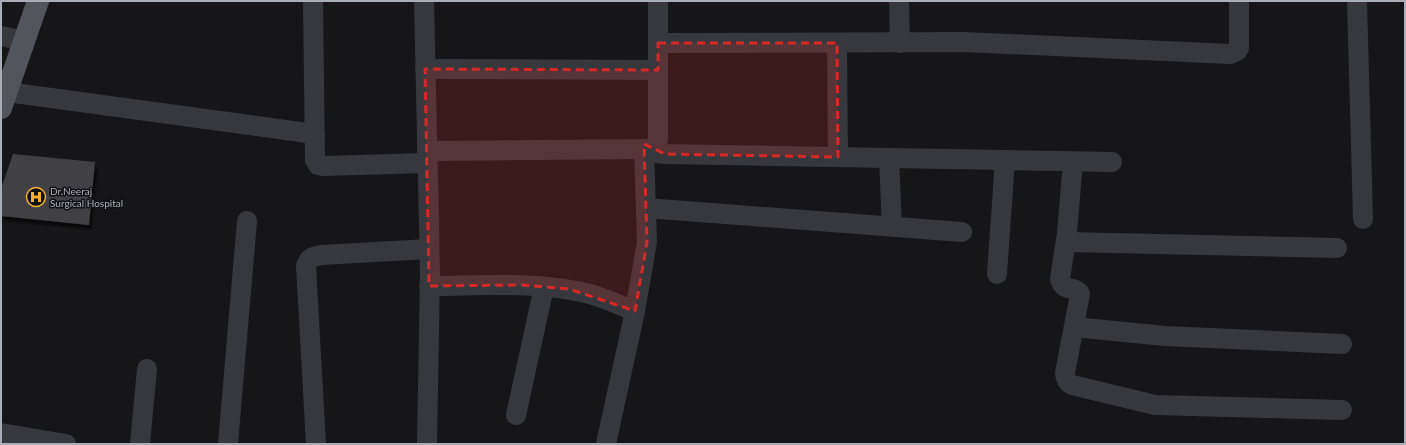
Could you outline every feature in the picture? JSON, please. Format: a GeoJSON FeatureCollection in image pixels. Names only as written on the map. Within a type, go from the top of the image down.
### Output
{"type":"FeatureCollection","features":[{"type":"Feature","properties":{"kind":"main road"},"geometry":{"type":"LineString","coordinates":[[4,100],[38,1]]}},
{"type":"Feature","properties":{"kind":"street"},"geometry":{"type":"LineString","coordinates":[[312,1],[315,160],[318,165],[323,166],[427,157],[648,149],[665,154],[1112,162]]}},
{"type":"Feature","properties":{"kind":"street"},"geometry":{"type":"LineString","coordinates":[[424,1],[429,249],[427,444]]}},
{"type":"Feature","properties":{"kind":"street"},"geometry":{"type":"LineString","coordinates":[[648,149],[656,145],[658,139],[658,1]]}},
{"type":"Feature","properties":{"kind":"street"},"geometry":{"type":"LineString","coordinates":[[898,1],[900,42]]}},
{"type":"Feature","properties":{"kind":"street"},"geometry":{"type":"LineString","coordinates":[[658,43],[964,42],[1234,53],[1239,48],[1239,1]]}},
{"type":"Feature","properties":{"kind":"street"},"geometry":{"type":"LineString","coordinates":[[1357,1],[1363,219]]}},
{"type":"Feature","properties":{"kind":"street"},"geometry":{"type":"LineString","coordinates":[[1,36],[24,41]]}},
{"type":"Feature","properties":{"kind":"street"},"geometry":{"type":"LineString","coordinates":[[837,43],[838,157]]}},
{"type":"Feature","properties":{"kind":"street"},"geometry":{"type":"LineString","coordinates":[[426,69],[658,70]]}},
{"type":"Feature","properties":{"kind":"street"},"geometry":{"type":"LineString","coordinates":[[4,100],[315,134]]}},
{"type":"Feature","properties":{"kind":"street"},"geometry":{"type":"LineString","coordinates":[[606,444],[635,311],[647,242],[646,208],[648,149]]}},
{"type":"Feature","properties":{"kind":"street"},"geometry":{"type":"LineString","coordinates":[[889,158],[892,226]]}},
{"type":"Feature","properties":{"kind":"street"},"geometry":{"type":"LineString","coordinates":[[997,274],[1005,160]]}},
{"type":"Feature","properties":{"kind":"street"},"geometry":{"type":"LineString","coordinates":[[1073,162],[1066,242],[1060,279],[1061,284],[1066,288],[1076,289],[1080,294],[1065,373],[1065,378],[1068,382],[1155,405],[1342,410]]}},
{"type":"Feature","properties":{"kind":"street"},"geometry":{"type":"LineString","coordinates":[[646,208],[962,232]]}},
{"type":"Feature","properties":{"kind":"street"},"geometry":{"type":"LineString","coordinates":[[228,444],[247,221]]}},
{"type":"Feature","properties":{"kind":"street"},"geometry":{"type":"LineString","coordinates":[[1066,242],[1337,248]]}},
{"type":"Feature","properties":{"kind":"street"},"geometry":{"type":"LineString","coordinates":[[316,444],[306,266],[308,260],[312,257],[321,255],[429,249]]}},
{"type":"Feature","properties":{"kind":"street"},"geometry":{"type":"LineString","coordinates":[[429,286],[522,285],[569,289],[588,293],[635,311]]}},
{"type":"Feature","properties":{"kind":"street"},"geometry":{"type":"LineString","coordinates":[[516,415],[544,287]]}},
{"type":"Feature","properties":{"kind":"street"},"geometry":{"type":"LineString","coordinates":[[1074,327],[1165,336],[1342,344]]}},
{"type":"Feature","properties":{"kind":"street"},"geometry":{"type":"LineString","coordinates":[[140,444],[147,369]]}},
{"type":"Feature","properties":{"kind":"street"},"geometry":{"type":"LineString","coordinates":[[1,432],[66,444]]}},
{"type":"Feature","properties":{"kind":"highlighted area"},"geometry":{"type":"Polygon","coordinates":[[[658,43],[837,43],[838,157],[665,154],[644,144],[647,242],[635,311],[569,289],[522,285],[429,286],[425,69],[658,70],[658,43]]]}},
{"type":"Feature","properties":{"kind":"building"},"geometry":{"type":"Polygon","coordinates":[[[13,154],[95,162],[89,225],[1,216],[1,189],[13,154]]]}},
{"type":"Feature","properties":{"kind":"place","name":"Dr.Neeraj Surgical Hospital"},"geometry":{"type":"Point","coordinates":[36,197]}}]}
